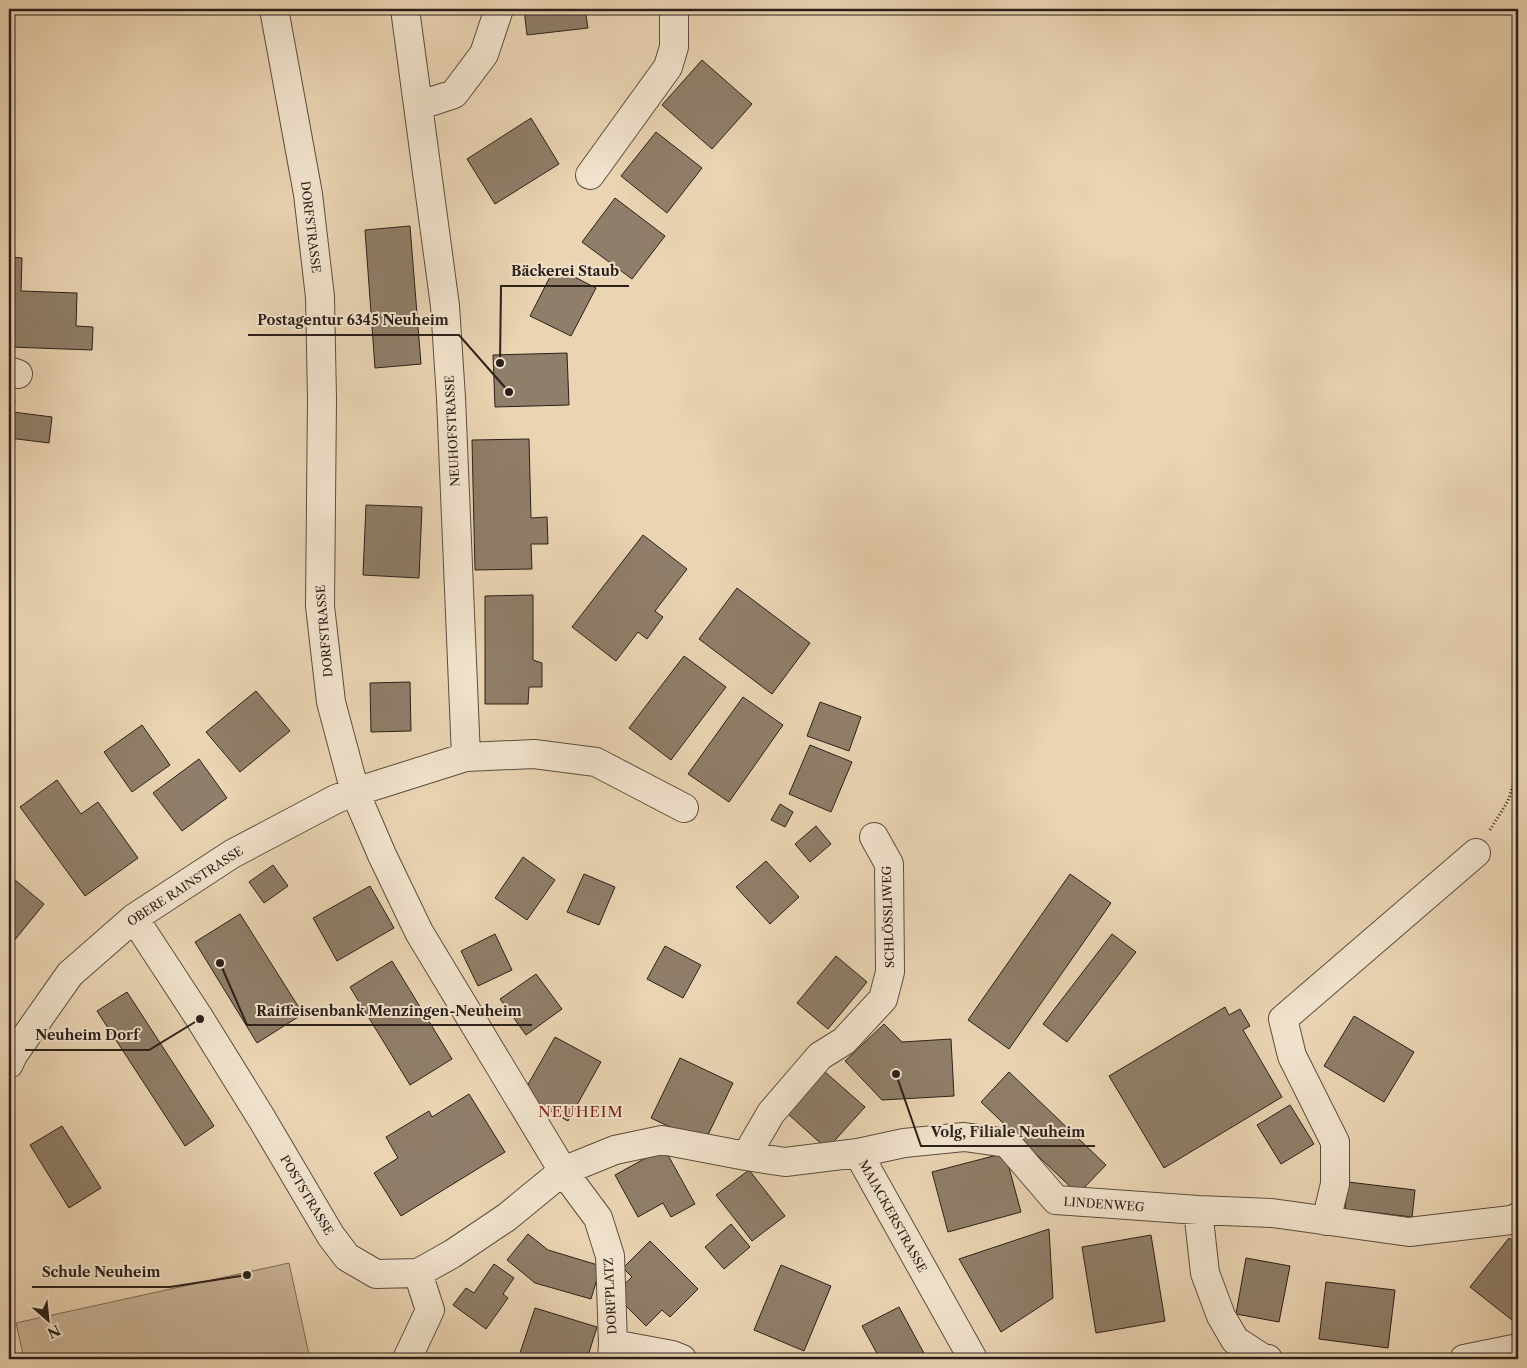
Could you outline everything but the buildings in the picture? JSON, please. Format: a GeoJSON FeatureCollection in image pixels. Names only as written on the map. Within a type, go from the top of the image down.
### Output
{"type":"FeatureCollection","features":[{"type":"Feature","properties":{"kind":"street","name":"DORFSTRASSE"},"geometry":{"type":"LineString","coordinates":[[274,9],[308,194],[320,297],[322,399],[320,606],[331,702],[355,792],[382,855],[419,932],[563,1171]]}},
{"type":"Feature","properties":{"kind":"street","name":"NEUHOFSTRASSE"},"geometry":{"type":"LineString","coordinates":[[405,9],[444,306],[451,408],[466,758]]}},
{"type":"Feature","properties":{"kind":"street"},"geometry":{"type":"LineString","coordinates":[[418,106],[454,94],[484,54],[499,9]]}},
{"type":"Feature","properties":{"kind":"street"},"geometry":{"type":"LineString","coordinates":[[590,175],[668,67],[674,47],[674,9]]}},
{"type":"Feature","properties":{"kind":"street","name":"OBERE RAINSTRASSE"},"geometry":{"type":"LineString","coordinates":[[9,1064],[12,1055],[70,974],[134,918],[232,854],[336,799],[466,758],[534,754],[596,762],[684,808]]}},
{"type":"Feature","properties":{"kind":"street","name":"SCHLÖSSLIWEG"},"geometry":{"type":"LineString","coordinates":[[746,1156],[771,1113],[820,1056],[844,1041],[883,999],[890,972],[889,864],[874,837]]}},
{"type":"Feature","properties":{"kind":"street"},"geometry":{"type":"LineString","coordinates":[[1326,1221],[1335,1184],[1335,1142],[1292,1056],[1283,1019],[1476,853]]}},
{"type":"Feature","properties":{"kind":"street","name":"POSTSTRASSE"},"geometry":{"type":"LineString","coordinates":[[134,918],[262,1119],[331,1236],[347,1257],[376,1274],[418,1273],[452,1254],[507,1217],[563,1171]]}},
{"type":"Feature","properties":{"kind":"street","name":"LINDENWEG"},"geometry":{"type":"LineString","coordinates":[[858,1153],[904,1143],[964,1137],[1007,1143],[1056,1200],[1272,1213],[1408,1232],[1511,1220],[1518,1217]]}},
{"type":"Feature","properties":{"kind":"street","name":"MAIACKERSTRASSE"},"geometry":{"type":"LineString","coordinates":[[563,1171],[615,1150],[662,1140],[785,1162],[858,1153],[974,1359]]}},
{"type":"Feature","properties":{"kind":"street","name":"DORFPLATZ"},"geometry":{"type":"LineString","coordinates":[[563,1171],[598,1218],[610,1256],[612,1352],[672,1356],[682,1359]]}},
{"type":"Feature","properties":{"kind":"street"},"geometry":{"type":"LineString","coordinates":[[1198,1210],[1206,1274],[1221,1316],[1235,1340],[1261,1357],[1268,1359]]}},
{"type":"Feature","properties":{"kind":"street"},"geometry":{"type":"LineString","coordinates":[[407,1359],[430,1310],[418,1273]]}},
{"type":"Feature","properties":{"kind":"street"},"geometry":{"type":"LineString","coordinates":[[1464,1359],[1518,1348]]}},
{"type":"Feature","properties":{"kind":"path"},"geometry":{"type":"LineString","coordinates":[[1476,853],[1508,802],[1518,770]]}},
{"type":"Feature","properties":{"kind":"shaded area"},"geometry":{"type":"Polygon","coordinates":[[[289,1263],[310,1359],[24,1359],[16,1323],[289,1263]]]}},
{"type":"Feature","properties":{"kind":"place","name":"Bäckerei Staub"},"geometry":{"type":"Point","coordinates":[500,363]}},
{"type":"Feature","properties":{"kind":"place","name":"Postagentur 6345 Neuheim"},"geometry":{"type":"Point","coordinates":[509,392]}},
{"type":"Feature","properties":{"kind":"place","name":"Raiffeisenbank Menzingen-Neuheim"},"geometry":{"type":"Point","coordinates":[220,963]}},
{"type":"Feature","properties":{"kind":"place","name":"Neuheim Dorf"},"geometry":{"type":"Point","coordinates":[200,1019]}},
{"type":"Feature","properties":{"kind":"place","name":"Volg, Filiale Neuheim"},"geometry":{"type":"Point","coordinates":[896,1074]}},
{"type":"Feature","properties":{"kind":"place","name":"Schule Neuheim"},"geometry":{"type":"Point","coordinates":[247,1275]}},
{"type":"Feature","properties":{"kind":"district","name":"NEUHEIM"},"geometry":{"type":"Point","coordinates":[581,1111]}}]}
